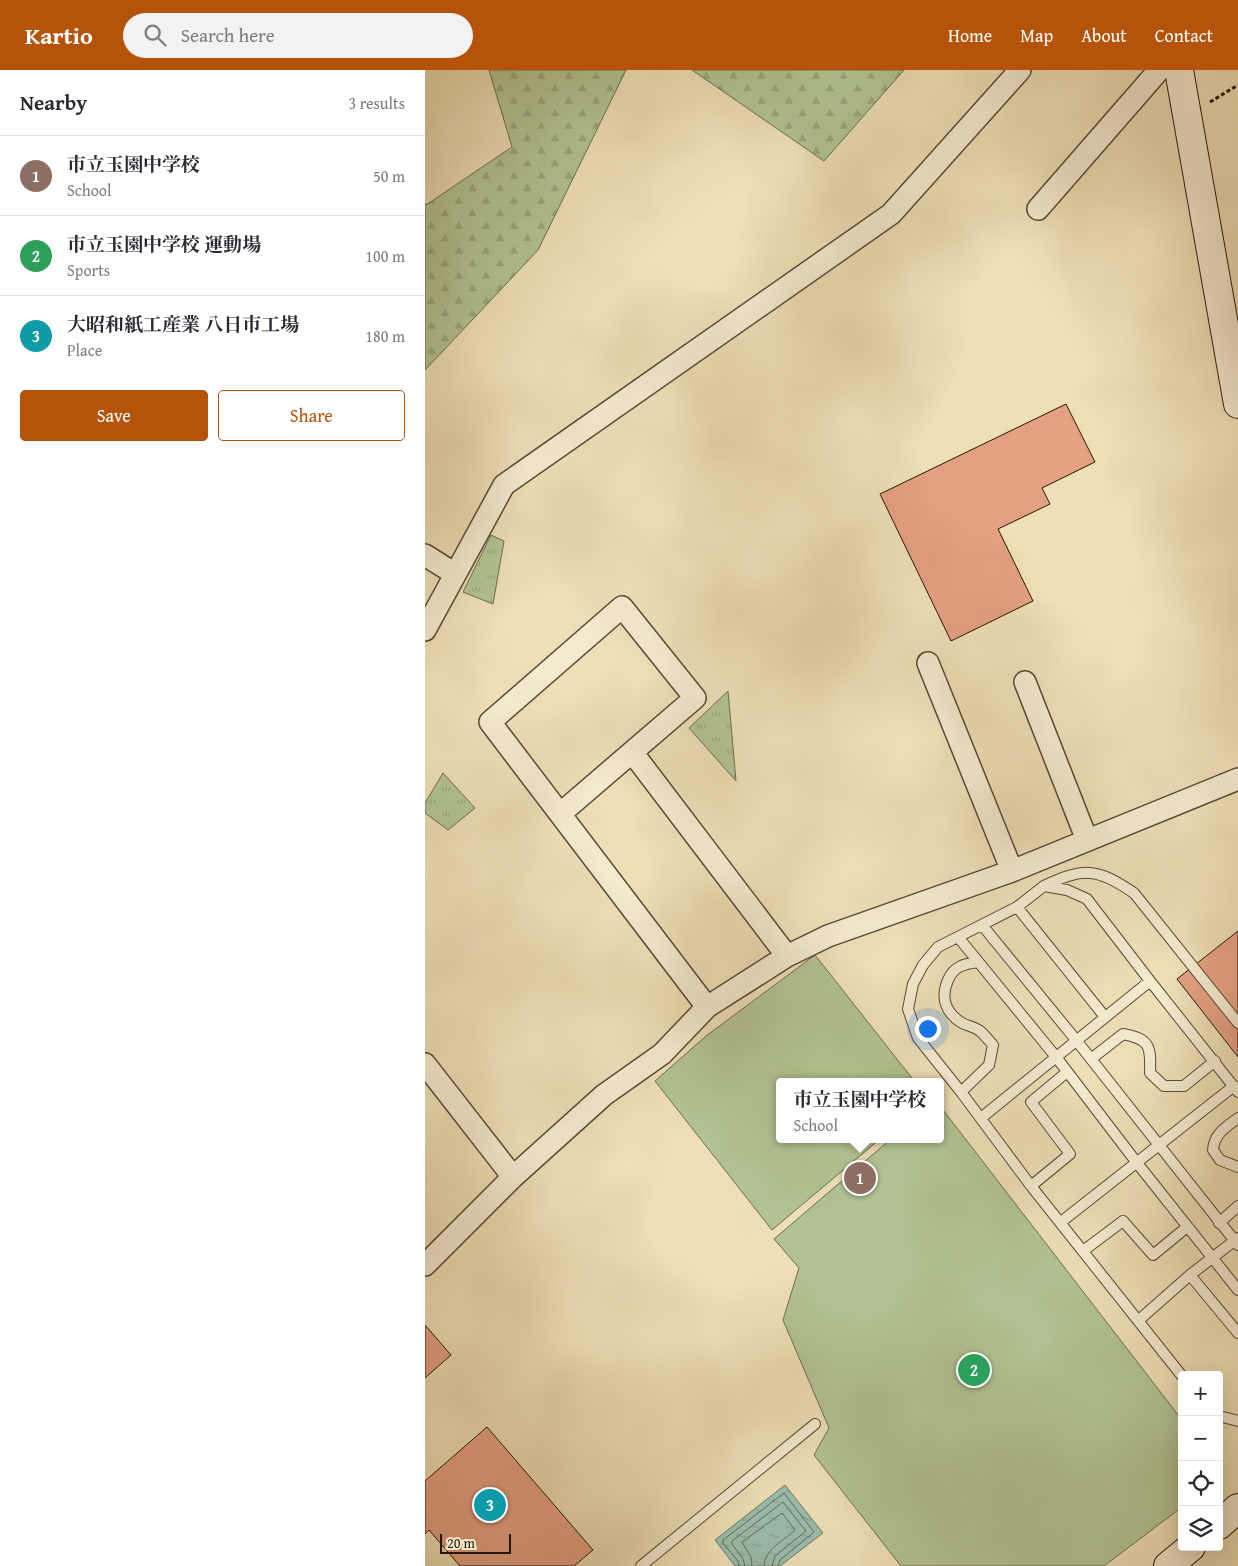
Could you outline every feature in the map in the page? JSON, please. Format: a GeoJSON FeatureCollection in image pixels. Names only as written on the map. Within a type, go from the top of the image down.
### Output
{"type":"FeatureCollection","features":[{"type":"Feature","properties":{"kind":"street"},"geometry":{"type":"LineString","coordinates":[[425,630],[504,485],[891,214],[1021,70]]}},
{"type":"Feature","properties":{"kind":"street"},"geometry":{"type":"LineString","coordinates":[[1038,209],[1159,70]]}},
{"type":"Feature","properties":{"kind":"street"},"geometry":{"type":"LineString","coordinates":[[1179,70],[1238,404]]}},
{"type":"Feature","properties":{"kind":"street"},"geometry":{"type":"LineString","coordinates":[[425,555],[455,574]]}},
{"type":"Feature","properties":{"kind":"street"},"geometry":{"type":"LineString","coordinates":[[560,814],[695,698],[622,607],[490,722],[560,814],[707,1007]]}},
{"type":"Feature","properties":{"kind":"street"},"geometry":{"type":"LineString","coordinates":[[928,663],[1012,871]]}},
{"type":"Feature","properties":{"kind":"street"},"geometry":{"type":"LineString","coordinates":[[1025,682],[1087,840]]}},
{"type":"Feature","properties":{"kind":"street"},"geometry":{"type":"LineString","coordinates":[[632,752],[787,956]]}},
{"type":"Feature","properties":{"kind":"street"},"geometry":{"type":"LineString","coordinates":[[425,1265],[513,1177],[604,1095],[662,1054],[707,1007],[787,956],[829,936],[1012,871],[1238,779]]}},
{"type":"Feature","properties":{"kind":"street"},"geometry":{"type":"LineString","coordinates":[[428,1076],[513,1177]]}},
{"type":"Feature","properties":{"kind":"street"},"geometry":{"type":"LineString","coordinates":[[1223,1521],[1238,1508]]}},
{"type":"Feature","properties":{"kind":"street"},"geometry":{"type":"LineString","coordinates":[[1168,1566],[1186,1551]]}},
{"type":"Feature","properties":{"kind":"lane"},"geometry":{"type":"LineString","coordinates":[[1178,1371],[1031,1186],[981,1118],[918,1038],[908,1009],[913,984],[923,965],[938,947],[1017,907],[1044,886],[1068,874],[1089,872],[1115,879],[1134,893],[1238,1023]]}},
{"type":"Feature","properties":{"kind":"lane"},"geometry":{"type":"LineString","coordinates":[[1044,886],[1067,890],[1087,899],[1149,981],[1236,1089],[1061,1222]]}},
{"type":"Feature","properties":{"kind":"lane"},"geometry":{"type":"LineString","coordinates":[[1017,907],[1105,1017]]}},
{"type":"Feature","properties":{"kind":"lane"},"geometry":{"type":"LineString","coordinates":[[982,925],[1237,1242],[1190,1275],[1139,1320]]}},
{"type":"Feature","properties":{"kind":"lane"},"geometry":{"type":"LineString","coordinates":[[958,937],[1056,1057],[1238,1290]]}},
{"type":"Feature","properties":{"kind":"lane"},"geometry":{"type":"LineString","coordinates":[[961,1092],[989,1065],[993,1045],[980,1031],[948,1012],[944,1001],[946,984],[951,974],[961,964],[979,962]]}},
{"type":"Feature","properties":{"kind":"lane"},"geometry":{"type":"LineString","coordinates":[[981,1118],[1149,981]]}},
{"type":"Feature","properties":{"kind":"lane"},"geometry":{"type":"LineString","coordinates":[[1091,1059],[1123,1034],[1138,1037],[1146,1043],[1150,1055],[1149,1073],[1165,1086],[1184,1086],[1215,1061]]}},
{"type":"Feature","properties":{"kind":"lane"},"geometry":{"type":"LineString","coordinates":[[1031,1186],[1070,1154],[1031,1102],[1067,1072]]}},
{"type":"Feature","properties":{"kind":"lane"},"geometry":{"type":"LineString","coordinates":[[1238,1118],[1223,1129],[1214,1140],[1213,1150],[1220,1160],[1238,1168]]}},
{"type":"Feature","properties":{"kind":"lane"},"geometry":{"type":"LineString","coordinates":[[1219,1222],[1238,1206]]}},
{"type":"Feature","properties":{"kind":"lane"},"geometry":{"type":"LineString","coordinates":[[1083,1251],[1123,1221],[1153,1255],[1187,1227]]}},
{"type":"Feature","properties":{"kind":"lane"},"geometry":{"type":"LineString","coordinates":[[1190,1275],[1238,1334]]}},
{"type":"Feature","properties":{"kind":"lane"},"geometry":{"type":"LineString","coordinates":[[1223,1417],[1238,1421]]}},
{"type":"Feature","properties":{"kind":"lane"},"geometry":{"type":"LineString","coordinates":[[641,1566],[815,1424]]}},
{"type":"Feature","properties":{"kind":"green space"},"geometry":{"type":"Polygon","coordinates":[[[489,70],[626,70],[538,250],[425,370],[425,203],[426,205],[512,147],[489,70]]]}},
{"type":"Feature","properties":{"kind":"green space"},"geometry":{"type":"Polygon","coordinates":[[[692,70],[904,70],[824,161],[692,70]]]}},
{"type":"Feature","properties":{"kind":"green space"},"geometry":{"type":"Polygon","coordinates":[[[491,535],[504,541],[493,604],[463,592],[491,535]]]}},
{"type":"Feature","properties":{"kind":"green space"},"geometry":{"type":"Polygon","coordinates":[[[728,691],[736,781],[689,728],[728,691]]]}},
{"type":"Feature","properties":{"kind":"green space"},"geometry":{"type":"Polygon","coordinates":[[[443,773],[475,808],[448,830],[425,813],[425,803],[443,773]]]}},
{"type":"Feature","properties":{"kind":"green space"},"geometry":{"type":"Polygon","coordinates":[[[815,955],[912,1078],[776,1078],[776,1143],[875,1143],[772,1230],[655,1081],[706,1036],[815,955]]]}},
{"type":"Feature","properties":{"kind":"green space"},"geometry":{"type":"Polygon","coordinates":[[[944,1111],[1178,1415],[1178,1510],[1104,1566],[901,1566],[814,1455],[829,1428],[783,1320],[799,1268],[774,1239],[886,1143],[944,1143],[944,1111]]]}},
{"type":"Feature","properties":{"kind":"water"},"geometry":{"type":"Polygon","coordinates":[[[785,1485],[823,1533],[780,1566],[735,1566],[715,1540],[785,1485]]]}},
{"type":"Feature","properties":{"kind":"building"},"geometry":{"type":"Polygon","coordinates":[[[1066,404],[1095,462],[1042,488],[1050,504],[998,529],[1033,601],[951,641],[880,494],[1066,404]]]}},
{"type":"Feature","properties":{"kind":"building"},"geometry":{"type":"Polygon","coordinates":[[[1238,931],[1238,1057],[1177,979],[1238,931]]]}},
{"type":"Feature","properties":{"kind":"building"},"geometry":{"type":"Polygon","coordinates":[[[425,1325],[451,1355],[425,1378],[425,1325]]]}},
{"type":"Feature","properties":{"kind":"building"},"geometry":{"type":"Polygon","coordinates":[[[487,1427],[593,1550],[574,1566],[460,1566],[429,1530],[425,1534],[425,1481],[487,1427]]]}},
{"type":"Feature","properties":{"kind":"place","name":"市立玉園中学校"},"geometry":{"type":"Point","coordinates":[860,1178]}},
{"type":"Feature","properties":{"kind":"place","name":"市立玉園中学校 運動場"},"geometry":{"type":"Point","coordinates":[974,1370]}},
{"type":"Feature","properties":{"kind":"place","name":"大昭和紙工産業 八日市工場"},"geometry":{"type":"Point","coordinates":[490,1505]}}]}
